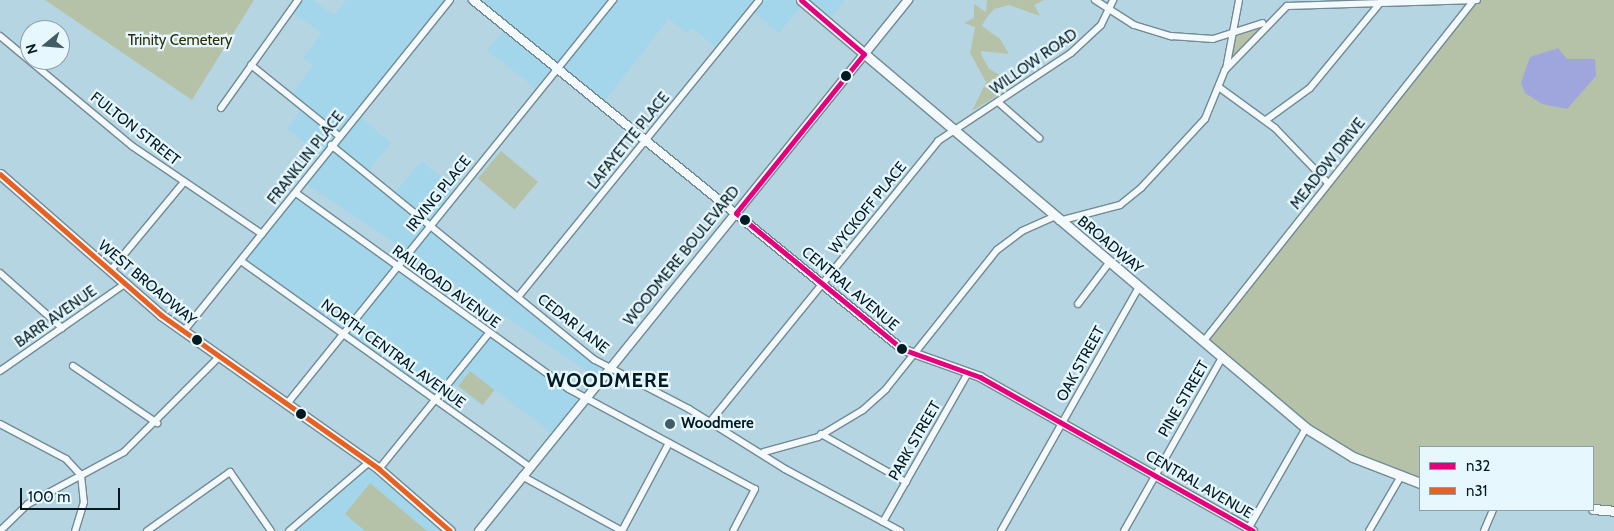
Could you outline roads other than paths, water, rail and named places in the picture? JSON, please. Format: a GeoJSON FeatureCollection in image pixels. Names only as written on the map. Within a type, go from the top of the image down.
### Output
{"type":"FeatureCollection","features":[{"type":"Feature","properties":{"kind":"main road","name":"BROADWAY"},"geometry":{"type":"LineString","coordinates":[[801,0],[1057,219],[1306,428],[1353,457],[1419,483]]}},
{"type":"Feature","properties":{"kind":"main road","name":"WEST BROADWAY"},"geometry":{"type":"LineString","coordinates":[[0,174],[183,332],[379,469],[450,531]]}},
{"type":"Feature","properties":{"kind":"main road"},"geometry":{"type":"LineString","coordinates":[[1594,509],[1614,511]]}},
{"type":"Feature","properties":{"kind":"street"},"geometry":{"type":"LineString","coordinates":[[221,108],[298,0]]}},
{"type":"Feature","properties":{"kind":"street","name":"FRANKLIN PLACE"},"geometry":{"type":"LineString","coordinates":[[183,332],[296,193],[331,145],[450,0]]}},
{"type":"Feature","properties":{"kind":"street","name":"CENTRAL AVENUE"},"geometry":{"type":"LineString","coordinates":[[474,0],[823,283],[889,340],[912,353],[968,373],[1062,423],[1249,530]]}},
{"type":"Feature","properties":{"kind":"street","name":"IRVING PLACE"},"geometry":{"type":"LineString","coordinates":[[286,405],[613,0]]}},
{"type":"Feature","properties":{"kind":"street","name":"LAFAYETTE PLACE"},"geometry":{"type":"LineString","coordinates":[[518,297],[759,0]]}},
{"type":"Feature","properties":{"kind":"street","name":"WOODMERE BOULEVARD"},"geometry":{"type":"LineString","coordinates":[[479,531],[585,397],[908,0]]}},
{"type":"Feature","properties":{"kind":"street"},"geometry":{"type":"LineString","coordinates":[[1095,0],[1109,10],[1163,35],[1202,40],[1230,37],[1299,3],[1338,1],[1474,1]]}},
{"type":"Feature","properties":{"kind":"street","name":"WILLOW ROAD"},"geometry":{"type":"LineString","coordinates":[[954,131],[1091,37],[1109,10],[1113,0]]}},
{"type":"Feature","properties":{"kind":"street"},"geometry":{"type":"LineString","coordinates":[[764,452],[821,434],[874,402],[997,250],[1022,231],[1057,219],[1106,210],[1130,197],[1205,119],[1220,88],[1239,0]]}},
{"type":"Feature","properties":{"kind":"street","name":"MEADOW DRIVE"},"geometry":{"type":"LineString","coordinates":[[1203,342],[1474,1]]}},
{"type":"Feature","properties":{"kind":"street"},"geometry":{"type":"LineString","coordinates":[[1266,120],[1310,88],[1382,2]]}},
{"type":"Feature","properties":{"kind":"street"},"geometry":{"type":"LineString","coordinates":[[1225,70],[1272,17]]}},
{"type":"Feature","properties":{"kind":"street","name":"FULTON STREET"},"geometry":{"type":"LineString","coordinates":[[0,36],[132,146],[262,234]]}},
{"type":"Feature","properties":{"kind":"street"},"geometry":{"type":"LineString","coordinates":[[251,65],[339,136]]}},
{"type":"Feature","properties":{"kind":"street"},"geometry":{"type":"LineString","coordinates":[[1220,88],[1266,120],[1328,183]]}},
{"type":"Feature","properties":{"kind":"street"},"geometry":{"type":"LineString","coordinates":[[998,102],[1038,138]]}},
{"type":"Feature","properties":{"kind":"street","name":"WYCKOFF PLACE"},"geometry":{"type":"LineString","coordinates":[[710,422],[938,141],[954,131]]}},
{"type":"Feature","properties":{"kind":"street","name":"CEDAR LANE"},"geometry":{"type":"LineString","coordinates":[[331,145],[518,297],[610,368],[764,452],[785,469],[900,531]]}},
{"type":"Feature","properties":{"kind":"street"},"geometry":{"type":"LineString","coordinates":[[111,270],[184,182]]}},
{"type":"Feature","properties":{"kind":"street","name":"RAILROAD AVENUE"},"geometry":{"type":"LineString","coordinates":[[296,193],[489,334],[585,397],[755,489],[734,529]]}},
{"type":"Feature","properties":{"kind":"street","name":"NORTH CENTRAL AVENUE"},"geometry":{"type":"LineString","coordinates":[[242,261],[530,467]]}},
{"type":"Feature","properties":{"kind":"street"},"geometry":{"type":"LineString","coordinates":[[1078,304],[1109,263]]}},
{"type":"Feature","properties":{"kind":"street"},"geometry":{"type":"LineString","coordinates":[[0,273],[62,328]]}},
{"type":"Feature","properties":{"kind":"street","name":"BARR AVENUE"},"geometry":{"type":"LineString","coordinates":[[0,371],[126,283]]}},
{"type":"Feature","properties":{"kind":"street","name":"OAK STREET"},"geometry":{"type":"LineString","coordinates":[[1001,531],[1139,287]]}},
{"type":"Feature","properties":{"kind":"street"},"geometry":{"type":"LineString","coordinates":[[379,469],[489,334]]}},
{"type":"Feature","properties":{"kind":"street"},"geometry":{"type":"LineString","coordinates":[[0,531],[28,504],[124,452],[157,423],[218,358]]}},
{"type":"Feature","properties":{"kind":"street","name":"PINE STREET"},"geometry":{"type":"LineString","coordinates":[[1124,531],[1222,358]]}},
{"type":"Feature","properties":{"kind":"street"},"geometry":{"type":"LineString","coordinates":[[74,366],[157,423]]}},
{"type":"Feature","properties":{"kind":"street","name":"PARK STREET"},"geometry":{"type":"LineString","coordinates":[[883,522],[968,373]]}},
{"type":"Feature","properties":{"kind":"street"},"geometry":{"type":"LineString","coordinates":[[0,424],[66,459],[81,476],[84,502],[75,531]]}},
{"type":"Feature","properties":{"kind":"street"},"geometry":{"type":"LineString","coordinates":[[1249,530],[1306,428]]}},
{"type":"Feature","properties":{"kind":"street"},"geometry":{"type":"LineString","coordinates":[[821,434],[906,482]]}},
{"type":"Feature","properties":{"kind":"street"},"geometry":{"type":"LineString","coordinates":[[522,476],[622,531],[669,442]]}},
{"type":"Feature","properties":{"kind":"street"},"geometry":{"type":"LineString","coordinates":[[289,531],[368,463]]}},
{"type":"Feature","properties":{"kind":"street"},"geometry":{"type":"LineString","coordinates":[[147,531],[230,472],[271,531]]}},
{"type":"Feature","properties":{"kind":"street"},"geometry":{"type":"LineString","coordinates":[[1370,531],[1401,476]]}},
{"type":"Feature","properties":{"kind":"street"},"geometry":{"type":"LineString","coordinates":[[1484,531],[1494,511]]}},
{"type":"Feature","properties":{"kind":"street"},"geometry":{"type":"LineString","coordinates":[[734,529],[743,531]]}},
{"type":"Feature","properties":{"kind":"place","name":"Woodmere"},"geometry":{"type":"Point","coordinates":[670,424]}},
{"type":"Feature","properties":{"kind":"district","name":"WOODMERE"},"geometry":{"type":"Point","coordinates":[608,380]}},
{"type":"Feature","properties":{"kind":"park label","name":"Trinity Cemetery"},"geometry":{"type":"Point","coordinates":[180,41]}}]}
